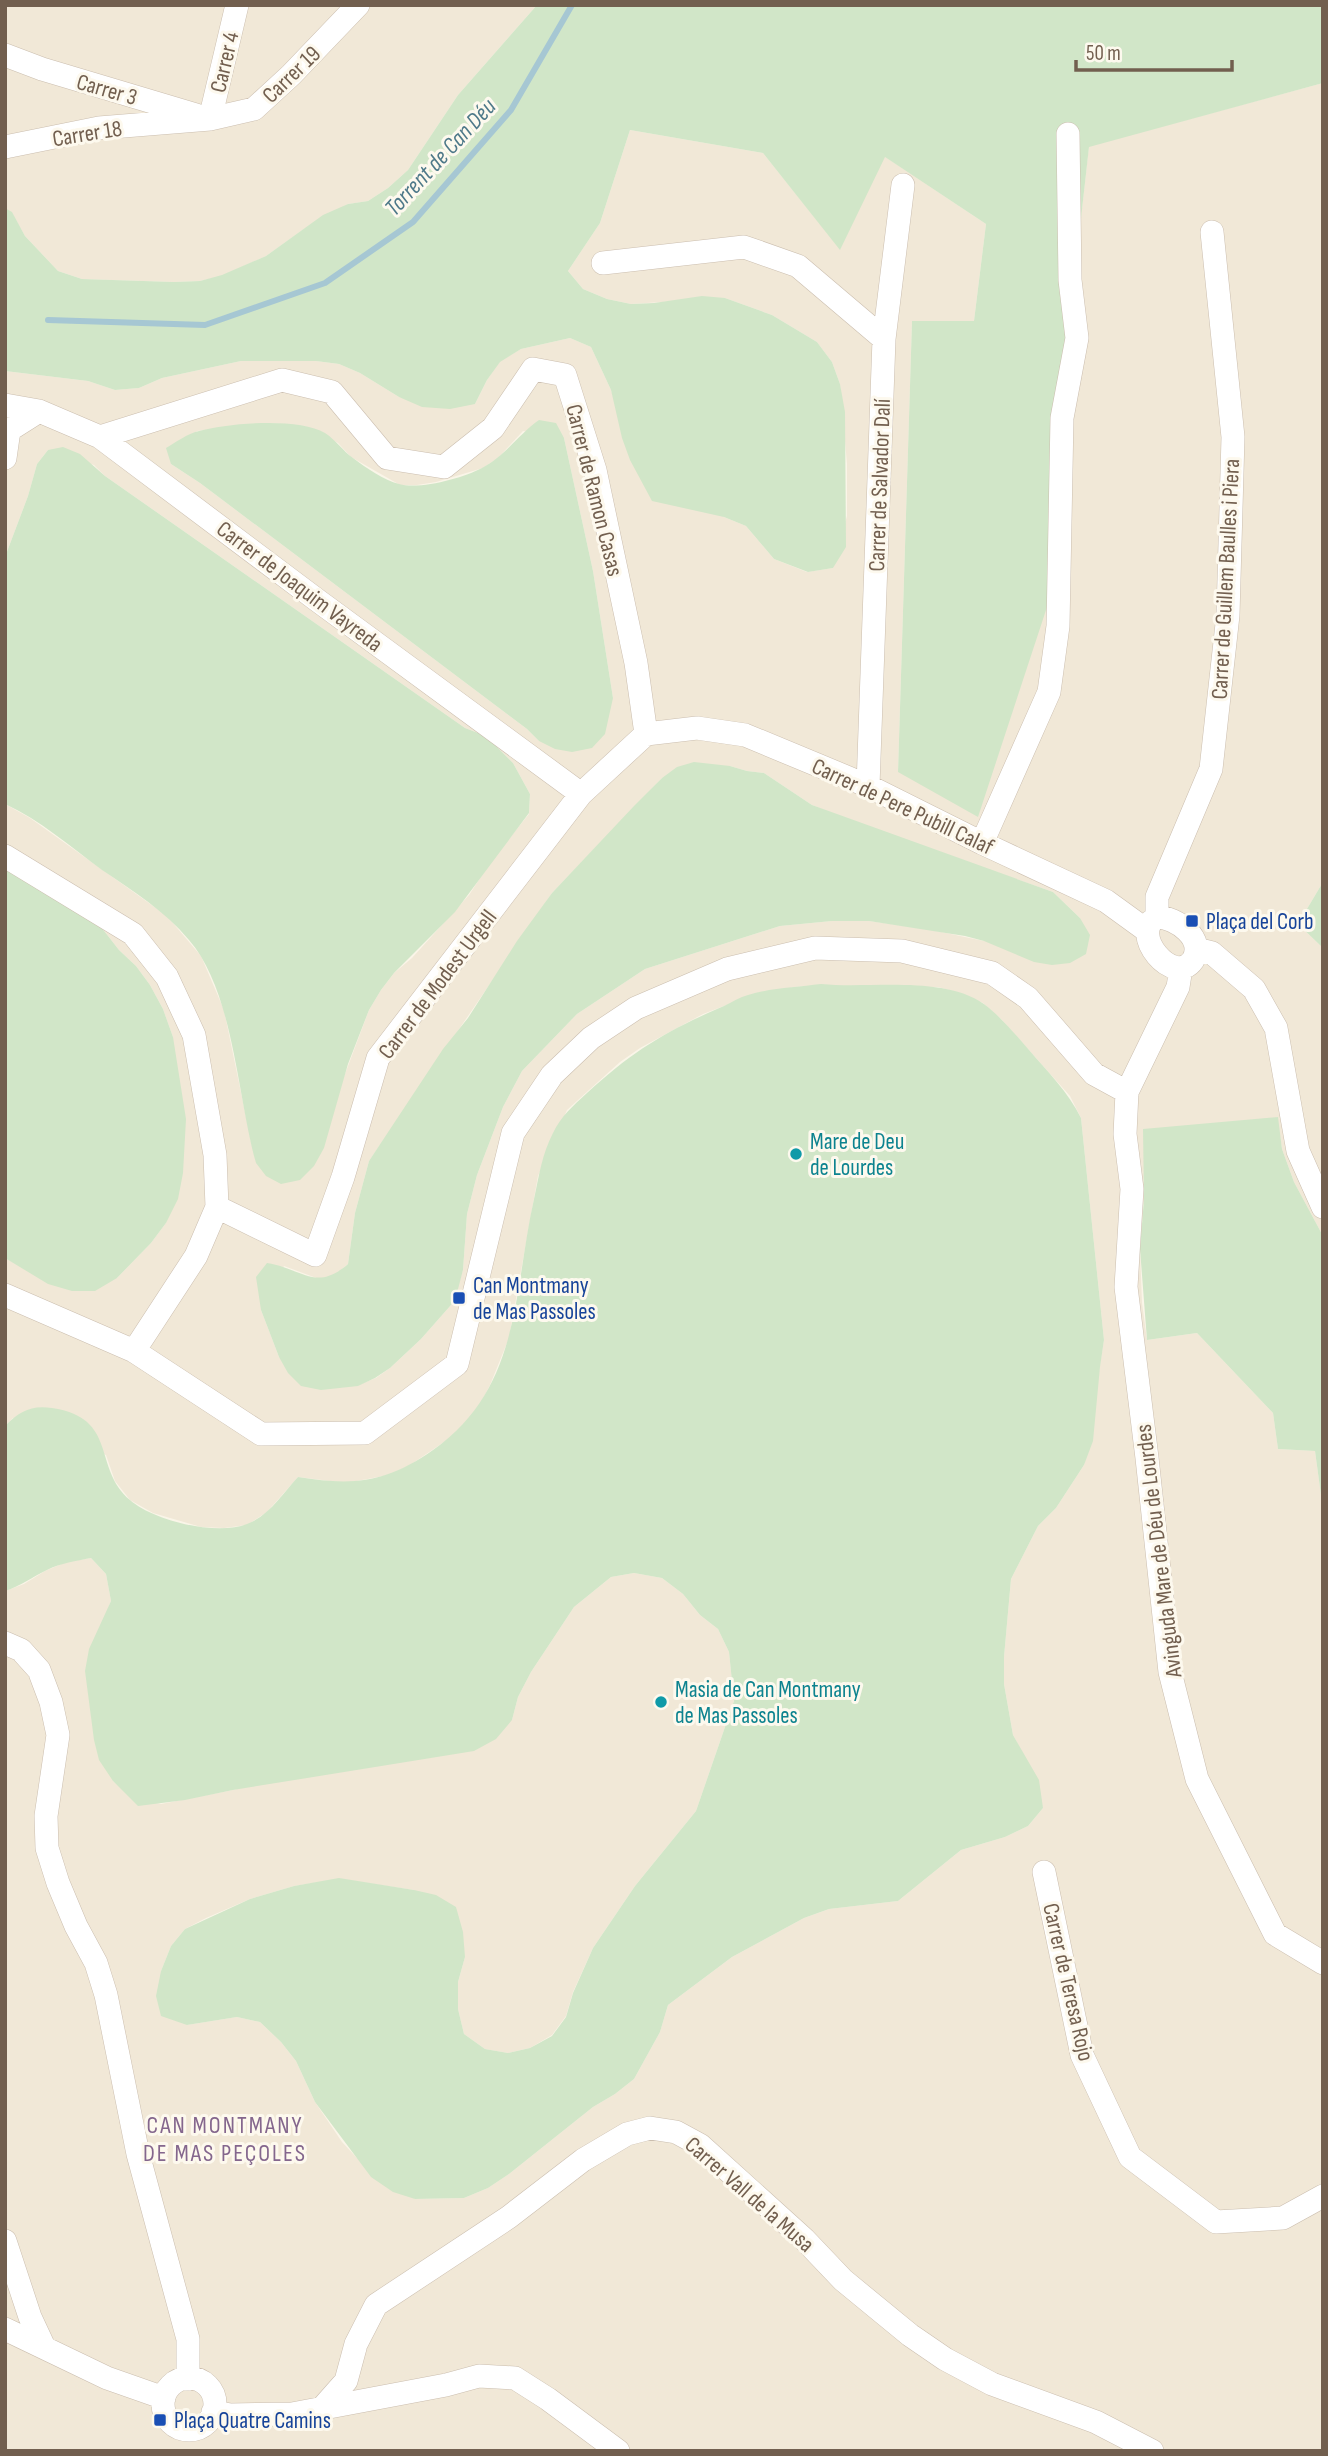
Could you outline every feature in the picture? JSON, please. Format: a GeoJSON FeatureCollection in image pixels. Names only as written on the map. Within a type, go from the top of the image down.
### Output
{"type":"FeatureCollection","features":[{"type":"Feature","properties":{"kind":"street","name":"Carrer 4"},"geometry":{"type":"LineString","coordinates":[[210,119],[237,5]]}},
{"type":"Feature","properties":{"kind":"street","name":"Carrer 19"},"geometry":{"type":"LineString","coordinates":[[210,119],[254,109],[291,75],[358,5]]}},
{"type":"Feature","properties":{"kind":"street","name":"Carrer 3"},"geometry":{"type":"LineString","coordinates":[[5,55],[210,119]]}},
{"type":"Feature","properties":{"kind":"street","name":"Carrer 18"},"geometry":{"type":"LineString","coordinates":[[5,147],[99,128],[210,119]]}},
{"type":"Feature","properties":{"kind":"street"},"geometry":{"type":"LineString","coordinates":[[982,843],[1049,692],[1058,626],[1062,418],[1077,338],[1070,281],[1068,134]]}},
{"type":"Feature","properties":{"kind":"street","name":"Carrer de Salvador Dalí"},"geometry":{"type":"LineString","coordinates":[[868,786],[884,339],[903,185]]}},
{"type":"Feature","properties":{"kind":"street","name":"Carrer de Guillem Baulles i Piera"},"geometry":{"type":"LineString","coordinates":[[1152,923],[1157,897],[1211,769],[1228,615],[1233,437],[1212,232]]}},
{"type":"Feature","properties":{"kind":"street"},"geometry":{"type":"LineString","coordinates":[[603,263],[744,247],[798,266],[884,339]]}},
{"type":"Feature","properties":{"kind":"street","name":"Carrer de Ramon Casas"},"geometry":{"type":"LineString","coordinates":[[100,437],[282,380],[332,392],[387,458],[444,467],[493,428],[533,369],[565,375],[595,470],[636,663],[646,734]]}},
{"type":"Feature","properties":{"kind":"street","name":"Carrer de Joaquim Vayreda"},"geometry":{"type":"LineString","coordinates":[[5,405],[39,411],[100,437],[581,794]]}},
{"type":"Feature","properties":{"kind":"street"},"geometry":{"type":"LineString","coordinates":[[5,458],[9,430],[39,411]]}},
{"type":"Feature","properties":{"kind":"street","name":"Carrer de Pere Pubill Calaf"},"geometry":{"type":"LineString","coordinates":[[646,734],[697,728],[745,735],[868,786],[1152,923]]}},
{"type":"Feature","properties":{"kind":"street","name":"Carrer de Modest Urgell"},"geometry":{"type":"LineString","coordinates":[[217,1207],[315,1255],[343,1177],[378,1058],[581,794],[646,734]]}},
{"type":"Feature","properties":{"kind":"street"},"geometry":{"type":"LineString","coordinates":[[5,856],[133,934],[167,977],[194,1035],[215,1155],[217,1207],[197,1256],[134,1351]]}},
{"type":"Feature","properties":{"kind":"street"},"geometry":{"type":"LineString","coordinates":[[1167,916],[1176,921],[1193,938],[1196,948],[1195,957],[1189,964],[1173,968],[1156,953],[1149,941],[1152,923],[1167,916]]}},
{"type":"Feature","properties":{"kind":"street"},"geometry":{"type":"LineString","coordinates":[[5,1295],[134,1351],[261,1434],[365,1433],[457,1364],[513,1133],[552,1075],[592,1038],[636,1008],[727,969],[815,948],[902,951],[992,973],[1028,998],[1094,1074],[1127,1092]]}},
{"type":"Feature","properties":{"kind":"street"},"geometry":{"type":"LineString","coordinates":[[1196,948],[1212,953],[1254,989],[1276,1028],[1298,1151],[1323,1207]]}},
{"type":"Feature","properties":{"kind":"street","name":"Avinguda Mare de Déu de Lourdes"},"geometry":{"type":"LineString","coordinates":[[1181,968],[1178,987],[1127,1092],[1125,1134],[1132,1189],[1126,1287],[1170,1672],[1197,1779],[1275,1934],[1323,1963]]}},
{"type":"Feature","properties":{"kind":"street"},"geometry":{"type":"LineString","coordinates":[[5,1643],[22,1650],[39,1670],[51,1702],[58,1735],[46,1816],[47,1848],[58,1883],[76,1926],[96,1963],[106,1995],[138,2154],[188,2339],[188,2379]]}},
{"type":"Feature","properties":{"kind":"street","name":"Carrer de Teresa Rojo"},"geometry":{"type":"LineString","coordinates":[[1044,1872],[1082,2054],[1130,2157],[1216,2222],[1283,2218],[1323,2196]]}},
{"type":"Feature","properties":{"kind":"street","name":"Carrer Vall de la Musa"},"geometry":{"type":"LineString","coordinates":[[323,2407],[346,2381],[356,2344],[376,2305],[509,2217],[583,2160],[627,2134],[650,2128],[676,2132],[700,2145],[804,2239],[843,2280],[910,2335],[945,2359],[992,2384],[1096,2422],[1153,2451]]}},
{"type":"Feature","properties":{"kind":"street"},"geometry":{"type":"LineString","coordinates":[[5,2241],[30,2317],[44,2347]]}},
{"type":"Feature","properties":{"kind":"street"},"geometry":{"type":"LineString","coordinates":[[5,2329],[107,2378],[164,2398]]}},
{"type":"Feature","properties":{"kind":"street"},"geometry":{"type":"LineString","coordinates":[[213,2412],[231,2415],[292,2414],[480,2376],[515,2378],[618,2451]]}},
{"type":"Feature","properties":{"kind":"street"},"geometry":{"type":"LineString","coordinates":[[188,2379],[197,2380],[210,2390],[214,2398],[213,2412],[206,2424],[187,2440],[170,2423],[163,2407],[164,2398],[173,2384],[188,2379]]}},
{"type":"Feature","properties":{"kind":"shaded area"},"geometry":{"type":"Polygon","coordinates":[[[5,5],[537,5],[458,95],[408,170],[388,188],[368,201],[348,204],[304,229],[266,256],[222,276],[200,281],[174,282],[82,279],[58,271],[25,236],[12,213],[5,208],[5,5]]]}},
{"type":"Feature","properties":{"kind":"shaded area"},"geometry":{"type":"Polygon","coordinates":[[[1323,83],[1323,882],[1298,924],[1323,948],[1323,1236],[1294,1182],[1282,1149],[1277,1117],[1144,1199],[1140,1249],[1142,1303],[1147,1340],[1197,1333],[1273,1413],[1278,1449],[1315,1451],[1323,1510],[1323,2451],[5,2451],[5,1591],[66,1562],[91,1558],[106,1574],[111,1601],[102,1624],[113,1781],[131,1797],[161,1804],[233,1790],[512,1720],[518,1697],[531,1672],[574,1607],[611,1577],[634,1573],[662,1578],[683,1594],[700,1615],[718,1629],[729,1652],[734,1701],[696,1811],[635,1886],[593,1948],[573,1992],[566,2016],[552,2035],[530,2048],[508,2053],[485,2049],[464,2034],[458,2009],[458,1982],[465,1957],[414,1890],[339,1879],[294,1886],[250,1899],[206,1918],[185,1929],[171,1946],[161,1971],[187,2025],[237,2017],[260,2022],[296,2061],[315,2102],[342,2142],[357,2158],[415,2199],[464,2198],[488,2188],[509,2174],[593,2107],[634,2079],[660,2032],[668,2005],[732,1957],[804,1918],[829,1909],[898,1901],[961,1850],[1005,1837],[1028,1826],[1043,1808],[1024,1756],[1013,1735],[1004,1684],[1011,1579],[1038,1526],[1056,1508],[1084,1465],[1104,1340],[1081,1118],[1070,1096],[1002,1020],[983,1003],[960,993],[938,987],[794,987],[703,1014],[640,1048],[620,1062],[567,1110],[538,1176],[509,1338],[490,1385],[480,1405],[466,1423],[447,1440],[410,1465],[389,1475],[346,1483],[298,1477],[267,1512],[247,1525],[201,1527],[153,1513],[130,1500],[115,1481],[106,1455],[13,1418],[5,1426],[5,1258],[26,1269],[117,1278],[151,1243],[166,1223],[173,1037],[163,1009],[150,985],[101,927],[5,865],[5,804],[30,818],[167,916],[201,956],[224,1010],[252,1146],[342,1082],[369,1010],[381,990],[469,895],[492,860],[529,814],[530,794],[513,763],[486,736],[465,728],[105,476],[94,465],[48,450],[37,464],[5,557],[5,371],[88,381],[115,390],[139,388],[162,378],[241,361],[316,361],[339,364],[360,373],[399,397],[475,404],[500,361],[521,349],[570,338],[591,347],[611,390],[618,413],[724,517],[746,526],[774,559],[807,572],[833,568],[847,516],[847,464],[840,384],[832,362],[817,342],[772,315],[725,298],[631,304],[607,299],[583,289],[568,271],[600,223],[630,130],[763,153],[840,249],[884,156],[986,224],[974,321],[912,321],[898,771],[1071,308],[1089,146],[1323,83]],[[268,423],[197,431],[171,464],[527,729],[539,741],[613,698],[593,571],[564,438],[523,431],[498,458],[483,468],[436,482],[400,485],[351,457],[338,443],[304,426],[268,423]],[[730,766],[662,778],[552,893],[369,1161],[355,1213],[348,1264],[335,1275],[319,1279],[284,1266],[261,1310],[279,1357],[358,1385],[376,1378],[390,1368],[421,1339],[451,1305],[463,1270],[467,1214],[477,1175],[503,1107],[522,1071],[577,1014],[645,969],[780,926],[869,921],[984,941],[1080,918],[1053,892],[846,819],[812,805],[764,773],[730,766]]]}},
{"type":"Feature","properties":{"kind":"green space"},"geometry":{"type":"Polygon","coordinates":[[[537,5],[1323,5],[1323,83],[1089,147],[1071,308],[1048,604],[978,817],[898,772],[912,321],[974,321],[986,224],[885,157],[840,250],[763,153],[630,130],[600,223],[568,271],[583,289],[607,299],[631,304],[702,296],[725,298],[772,315],[817,342],[832,362],[840,384],[845,412],[846,547],[833,568],[808,572],[774,559],[746,526],[724,517],[652,501],[630,460],[611,390],[591,347],[570,338],[521,349],[500,362],[475,404],[450,409],[422,407],[399,397],[360,373],[339,364],[316,361],[241,361],[162,378],[139,388],[115,390],[88,381],[5,371],[5,208],[12,212],[25,236],[58,271],[82,279],[174,282],[200,281],[222,275],[266,256],[323,215],[348,204],[368,201],[388,188],[408,170],[458,95],[537,5]]]}},
{"type":"Feature","properties":{"kind":"green space"},"geometry":{"type":"Polygon","coordinates":[[[539,420],[556,423],[564,438],[593,571],[613,698],[605,734],[592,748],[572,752],[555,749],[539,741],[527,729],[171,464],[166,448],[190,434],[212,428],[263,423],[298,425],[325,433],[349,455],[381,477],[399,484],[418,485],[453,479],[482,468],[539,420]]]}},
{"type":"Feature","properties":{"kind":"green space"},"geometry":{"type":"Polygon","coordinates":[[[63,447],[80,454],[105,476],[465,728],[486,736],[513,763],[530,794],[529,813],[455,912],[394,973],[369,1010],[348,1064],[324,1148],[314,1166],[300,1180],[281,1184],[266,1176],[256,1163],[225,1016],[216,987],[189,940],[148,902],[43,826],[5,804],[5,557],[37,464],[48,450],[63,447]]]}},
{"type":"Feature","properties":{"kind":"green space"},"geometry":{"type":"Polygon","coordinates":[[[694,762],[764,773],[812,805],[1053,892],[1080,918],[1090,935],[1086,954],[1070,963],[1052,965],[1034,962],[965,936],[869,921],[832,921],[780,926],[645,969],[577,1014],[522,1071],[503,1107],[477,1175],[467,1214],[463,1270],[451,1305],[421,1339],[375,1378],[358,1386],[321,1390],[301,1386],[288,1373],[279,1357],[261,1310],[256,1277],[267,1263],[318,1278],[337,1272],[348,1264],[355,1213],[369,1161],[443,1049],[468,1018],[517,941],[552,893],[634,806],[677,767],[694,762]]]}},
{"type":"Feature","properties":{"kind":"green space"},"geometry":{"type":"Polygon","coordinates":[[[5,865],[101,927],[150,985],[163,1009],[173,1037],[186,1119],[183,1173],[178,1199],[166,1223],[151,1243],[117,1278],[95,1291],[72,1291],[48,1284],[5,1258],[5,865]]]}},
{"type":"Feature","properties":{"kind":"green space"},"geometry":{"type":"Polygon","coordinates":[[[1323,882],[1323,948],[1298,924],[1323,882]]]}},
{"type":"Feature","properties":{"kind":"green space"},"geometry":{"type":"Polygon","coordinates":[[[821,984],[927,986],[967,995],[984,1004],[1008,1026],[1057,1083],[1081,1118],[1104,1340],[1093,1441],[1084,1465],[1056,1508],[1038,1526],[1011,1579],[1004,1657],[1004,1684],[1013,1735],[1039,1780],[1043,1808],[1028,1826],[1005,1837],[961,1850],[898,1901],[829,1909],[804,1918],[732,1957],[668,2005],[660,2032],[634,2079],[488,2188],[464,2198],[415,2199],[393,2192],[371,2177],[315,2102],[296,2061],[260,2022],[237,2017],[187,2025],[161,2016],[156,1996],[161,1971],[171,1946],[185,1929],[250,1899],[294,1886],[339,1878],[436,1895],[456,1907],[463,1932],[465,1957],[458,1982],[458,2009],[464,2034],[485,2049],[508,2053],[530,2048],[552,2036],[566,2017],[573,1993],[593,1948],[635,1886],[696,1811],[734,1701],[729,1652],[718,1629],[700,1615],[683,1594],[662,1578],[634,1573],[611,1577],[574,1607],[531,1672],[518,1697],[512,1720],[496,1739],[474,1751],[138,1806],[113,1781],[99,1760],[94,1740],[85,1671],[89,1649],[111,1601],[106,1574],[91,1558],[52,1568],[5,1591],[5,1426],[16,1416],[32,1408],[52,1408],[73,1414],[87,1422],[96,1433],[111,1474],[130,1500],[141,1508],[170,1520],[203,1527],[234,1527],[255,1520],[269,1510],[298,1477],[336,1481],[368,1479],[416,1461],[462,1425],[483,1398],[498,1368],[516,1303],[541,1165],[549,1141],[564,1116],[620,1065],[685,1024],[748,995],[821,984]]]}},
{"type":"Feature","properties":{"kind":"green space"},"geometry":{"type":"Polygon","coordinates":[[[1278,1117],[1282,1149],[1294,1182],[1323,1236],[1323,1510],[1315,1451],[1278,1449],[1273,1413],[1197,1333],[1147,1340],[1140,1249],[1144,1199],[1143,1129],[1278,1117]]]}},
{"type":"Feature","properties":{"kind":"waterway","name":"Torrent de Can Déu"},"geometry":{"type":"LineString","coordinates":[[48,320],[205,325],[325,283],[413,222],[511,110],[572,5]]}},
{"type":"Feature","properties":{"kind":"place","name":"Plaça del Corb"},"geometry":{"type":"Point","coordinates":[1192,921]}},
{"type":"Feature","properties":{"kind":"place","name":"Mare de Deu de Lourdes"},"geometry":{"type":"Point","coordinates":[796,1154]}},
{"type":"Feature","properties":{"kind":"place","name":"Can Montmany de Mas Passoles"},"geometry":{"type":"Point","coordinates":[459,1298]}},
{"type":"Feature","properties":{"kind":"place","name":"Masia de Can Montmany de Mas Passoles"},"geometry":{"type":"Point","coordinates":[661,1702]}},
{"type":"Feature","properties":{"kind":"place","name":"Plaça Quatre Camins"},"geometry":{"type":"Point","coordinates":[160,2420]}},
{"type":"Feature","properties":{"kind":"district","name":"CAN MONTMANY DE MAS PEÇOLES"},"geometry":{"type":"Point","coordinates":[225,2139]}}]}
